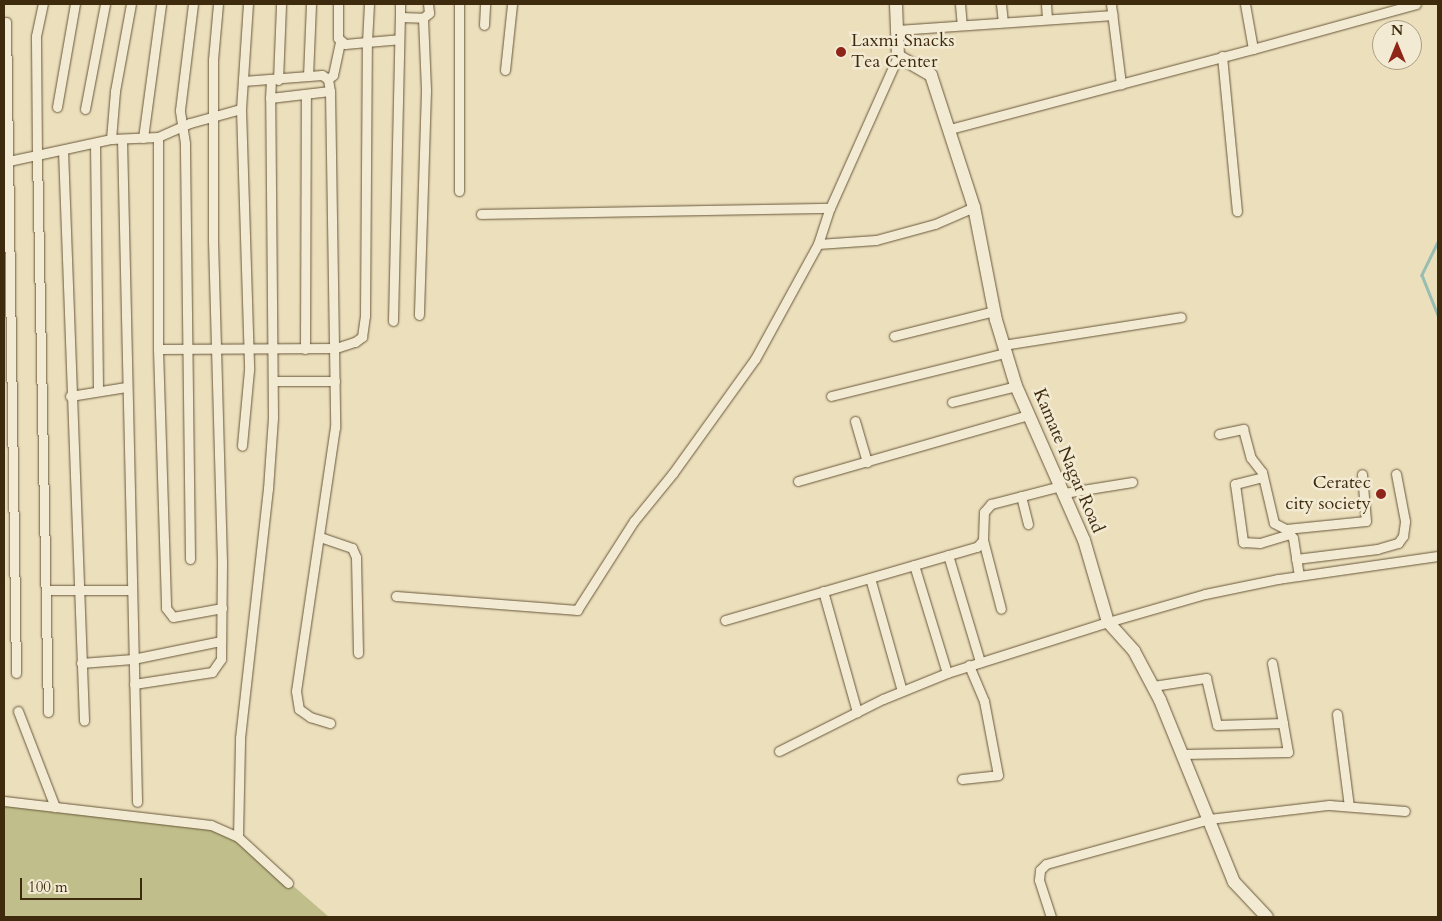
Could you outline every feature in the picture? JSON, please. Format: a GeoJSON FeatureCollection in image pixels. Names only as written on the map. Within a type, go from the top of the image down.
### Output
{"type":"FeatureCollection","features":[{"type":"Feature","properties":{"kind":"street"},"geometry":{"type":"LineString","coordinates":[[43,4],[36,36],[48,712]]}},
{"type":"Feature","properties":{"kind":"street"},"geometry":{"type":"LineString","coordinates":[[57,107],[75,4]]}},
{"type":"Feature","properties":{"kind":"street"},"geometry":{"type":"LineString","coordinates":[[85,109],[104,4]]}},
{"type":"Feature","properties":{"kind":"street"},"geometry":{"type":"LineString","coordinates":[[111,139],[115,91],[131,4]]}},
{"type":"Feature","properties":{"kind":"street"},"geometry":{"type":"LineString","coordinates":[[143,138],[161,4]]}},
{"type":"Feature","properties":{"kind":"street"},"geometry":{"type":"LineString","coordinates":[[190,560],[185,143],[180,110],[193,4]]}},
{"type":"Feature","properties":{"kind":"street"},"geometry":{"type":"LineString","coordinates":[[134,684],[212,672],[219,665],[222,641],[215,351],[213,115],[213,60],[218,4]]}},
{"type":"Feature","properties":{"kind":"street"},"geometry":{"type":"LineString","coordinates":[[242,446],[249,370],[241,109],[248,4]]}},
{"type":"Feature","properties":{"kind":"street"},"geometry":{"type":"LineString","coordinates":[[238,838],[240,738],[268,489],[274,381],[270,98],[275,80],[281,4]]}},
{"type":"Feature","properties":{"kind":"street"},"geometry":{"type":"LineString","coordinates":[[308,76],[311,4]]}},
{"type":"Feature","properties":{"kind":"street"},"geometry":{"type":"LineString","coordinates":[[328,79],[333,75],[340,43],[337,29],[338,4]]}},
{"type":"Feature","properties":{"kind":"street"},"geometry":{"type":"LineString","coordinates":[[158,350],[247,351],[336,348],[362,337],[364,322],[369,4]]}},
{"type":"Feature","properties":{"kind":"street"},"geometry":{"type":"LineString","coordinates":[[393,321],[400,4]]}},
{"type":"Feature","properties":{"kind":"street"},"geometry":{"type":"LineString","coordinates":[[400,17],[423,18],[429,14],[428,4]]}},
{"type":"Feature","properties":{"kind":"street"},"geometry":{"type":"LineString","coordinates":[[459,4],[459,191]]}},
{"type":"Feature","properties":{"kind":"street"},"geometry":{"type":"LineString","coordinates":[[484,25],[485,4]]}},
{"type":"Feature","properties":{"kind":"street"},"geometry":{"type":"LineString","coordinates":[[505,70],[512,4]]}},
{"type":"Feature","properties":{"kind":"street"},"geometry":{"type":"LineString","coordinates":[[396,596],[577,610],[634,520],[673,473],[755,359],[818,244],[830,208],[898,56],[896,4]]}},
{"type":"Feature","properties":{"kind":"street"},"geometry":{"type":"LineString","coordinates":[[960,4],[962,25]]}},
{"type":"Feature","properties":{"kind":"street"},"geometry":{"type":"LineString","coordinates":[[1001,4],[1003,22]]}},
{"type":"Feature","properties":{"kind":"street"},"geometry":{"type":"LineString","coordinates":[[1046,4],[1047,19]]}},
{"type":"Feature","properties":{"kind":"street"},"geometry":{"type":"LineString","coordinates":[[1111,4],[1121,84]]}},
{"type":"Feature","properties":{"kind":"street"},"geometry":{"type":"LineString","coordinates":[[1245,4],[1253,49]]}},
{"type":"Feature","properties":{"kind":"street"},"geometry":{"type":"LineString","coordinates":[[950,130],[1416,4]]}},
{"type":"Feature","properties":{"kind":"street"},"geometry":{"type":"LineString","coordinates":[[898,30],[1112,15]]}},
{"type":"Feature","properties":{"kind":"street"},"geometry":{"type":"LineString","coordinates":[[419,316],[426,125],[423,18]]}},
{"type":"Feature","properties":{"kind":"street"},"geometry":{"type":"LineString","coordinates":[[6,22],[5,162],[16,673]]}},
{"type":"Feature","properties":{"kind":"street"},"geometry":{"type":"LineString","coordinates":[[340,43],[399,39]]}},
{"type":"Feature","properties":{"kind":"street","name":"Kamate Nagar Road"},"geometry":{"type":"LineString","coordinates":[[898,56],[931,75],[974,207],[994,311],[1004,349],[1028,415],[1084,540],[1108,622],[1134,651],[1153,686],[1183,754],[1234,882],[1267,917]]}},
{"type":"Feature","properties":{"kind":"street"},"geometry":{"type":"LineString","coordinates":[[1222,56],[1237,211]]}},
{"type":"Feature","properties":{"kind":"street"},"geometry":{"type":"LineString","coordinates":[[243,81],[322,75],[328,79],[330,91],[336,348],[335,427],[320,537],[297,666],[296,691],[299,709],[310,717],[330,724]]}},
{"type":"Feature","properties":{"kind":"street"},"geometry":{"type":"LineString","coordinates":[[270,98],[330,91]]}},
{"type":"Feature","properties":{"kind":"street"},"geometry":{"type":"LineString","coordinates":[[305,349],[306,94]]}},
{"type":"Feature","properties":{"kind":"street"},"geometry":{"type":"LineString","coordinates":[[5,162],[111,139],[158,137],[213,115],[241,109]]}},
{"type":"Feature","properties":{"kind":"street"},"geometry":{"type":"LineString","coordinates":[[158,137],[158,350],[166,608],[173,617],[222,608]]}},
{"type":"Feature","properties":{"kind":"street"},"geometry":{"type":"LineString","coordinates":[[122,139],[126,225],[126,387],[130,590],[137,802]]}},
{"type":"Feature","properties":{"kind":"street"},"geometry":{"type":"LineString","coordinates":[[95,143],[98,391]]}},
{"type":"Feature","properties":{"kind":"street"},"geometry":{"type":"LineString","coordinates":[[63,150],[67,206],[70,396],[77,590],[84,721]]}},
{"type":"Feature","properties":{"kind":"street"},"geometry":{"type":"LineString","coordinates":[[818,244],[876,240],[935,224],[974,207]]}},
{"type":"Feature","properties":{"kind":"street"},"geometry":{"type":"LineString","coordinates":[[481,214],[830,208]]}},
{"type":"Feature","properties":{"kind":"street"},"geometry":{"type":"LineString","coordinates":[[894,336],[994,311]]}},
{"type":"Feature","properties":{"kind":"street"},"geometry":{"type":"LineString","coordinates":[[831,396],[1004,349],[1182,317]]}},
{"type":"Feature","properties":{"kind":"street"},"geometry":{"type":"LineString","coordinates":[[274,381],[335,381]]}},
{"type":"Feature","properties":{"kind":"street"},"geometry":{"type":"LineString","coordinates":[[952,402],[1016,386]]}},
{"type":"Feature","properties":{"kind":"street"},"geometry":{"type":"LineString","coordinates":[[70,396],[126,387]]}},
{"type":"Feature","properties":{"kind":"street"},"geometry":{"type":"LineString","coordinates":[[798,481],[1028,415]]}},
{"type":"Feature","properties":{"kind":"street"},"geometry":{"type":"LineString","coordinates":[[855,421],[867,462]]}},
{"type":"Feature","properties":{"kind":"street"},"geometry":{"type":"LineString","coordinates":[[1219,434],[1243,429],[1251,458],[1263,477],[1274,523],[1288,532],[1299,576]]}},
{"type":"Feature","properties":{"kind":"street"},"geometry":{"type":"LineString","coordinates":[[1263,477],[1235,484],[1243,542],[1254,544],[1288,532],[1366,522],[1362,474]]}},
{"type":"Feature","properties":{"kind":"street"},"geometry":{"type":"LineString","coordinates":[[1296,559],[1377,549],[1398,543],[1403,536],[1405,521],[1396,474]]}},
{"type":"Feature","properties":{"kind":"street"},"geometry":{"type":"LineString","coordinates":[[1001,609],[983,540],[984,512],[988,506],[1020,496],[1132,482]]}},
{"type":"Feature","properties":{"kind":"street"},"geometry":{"type":"LineString","coordinates":[[1020,496],[1028,524]]}},
{"type":"Feature","properties":{"kind":"street"},"geometry":{"type":"LineString","coordinates":[[320,537],[352,548],[356,557],[358,653]]}},
{"type":"Feature","properties":{"kind":"street"},"geometry":{"type":"LineString","coordinates":[[725,620],[977,547],[983,540]]}},
{"type":"Feature","properties":{"kind":"street"},"geometry":{"type":"LineString","coordinates":[[948,555],[980,662]]}},
{"type":"Feature","properties":{"kind":"street"},"geometry":{"type":"LineString","coordinates":[[779,750],[902,691],[947,673],[1108,622],[1205,594],[1299,576],[1438,556]]}},
{"type":"Feature","properties":{"kind":"street"},"geometry":{"type":"LineString","coordinates":[[914,565],[947,673]]}},
{"type":"Feature","properties":{"kind":"street"},"geometry":{"type":"LineString","coordinates":[[870,578],[902,691]]}},
{"type":"Feature","properties":{"kind":"street"},"geometry":{"type":"LineString","coordinates":[[46,590],[130,590]]}},
{"type":"Feature","properties":{"kind":"street"},"geometry":{"type":"LineString","coordinates":[[823,591],[857,712]]}},
{"type":"Feature","properties":{"kind":"street"},"geometry":{"type":"LineString","coordinates":[[81,663],[133,660],[222,641]]}},
{"type":"Feature","properties":{"kind":"street"},"geometry":{"type":"LineString","coordinates":[[1183,754],[1288,752],[1272,663]]}},
{"type":"Feature","properties":{"kind":"street"},"geometry":{"type":"LineString","coordinates":[[962,779],[998,775],[984,701],[969,665]]}},
{"type":"Feature","properties":{"kind":"street"},"geometry":{"type":"LineString","coordinates":[[1153,686],[1206,678],[1217,725],[1282,723]]}},
{"type":"Feature","properties":{"kind":"street"},"geometry":{"type":"LineString","coordinates":[[18,711],[55,807]]}},
{"type":"Feature","properties":{"kind":"street"},"geometry":{"type":"LineString","coordinates":[[1337,714],[1349,806]]}},
{"type":"Feature","properties":{"kind":"street"},"geometry":{"type":"LineString","coordinates":[[4,801],[211,825],[238,838],[288,883]]}},
{"type":"Feature","properties":{"kind":"street"},"geometry":{"type":"LineString","coordinates":[[1051,917],[1039,880],[1040,870],[1046,864],[1208,819],[1297,808],[1349,806],[1405,811]]}},
{"type":"Feature","properties":{"kind":"shaded area"},"geometry":{"type":"Polygon","coordinates":[[[4,805],[228,829],[329,917],[4,917],[4,805]]]}},
{"type":"Feature","properties":{"kind":"waterway"},"geometry":{"type":"LineString","coordinates":[[1438,242],[1422,275],[1438,315]]}},
{"type":"Feature","properties":{"kind":"place","name":"Laxmi Snacks Tea Center"},"geometry":{"type":"Point","coordinates":[841,52]}},
{"type":"Feature","properties":{"kind":"place","name":"Ceratec city society"},"geometry":{"type":"Point","coordinates":[1381,494]}}]}
